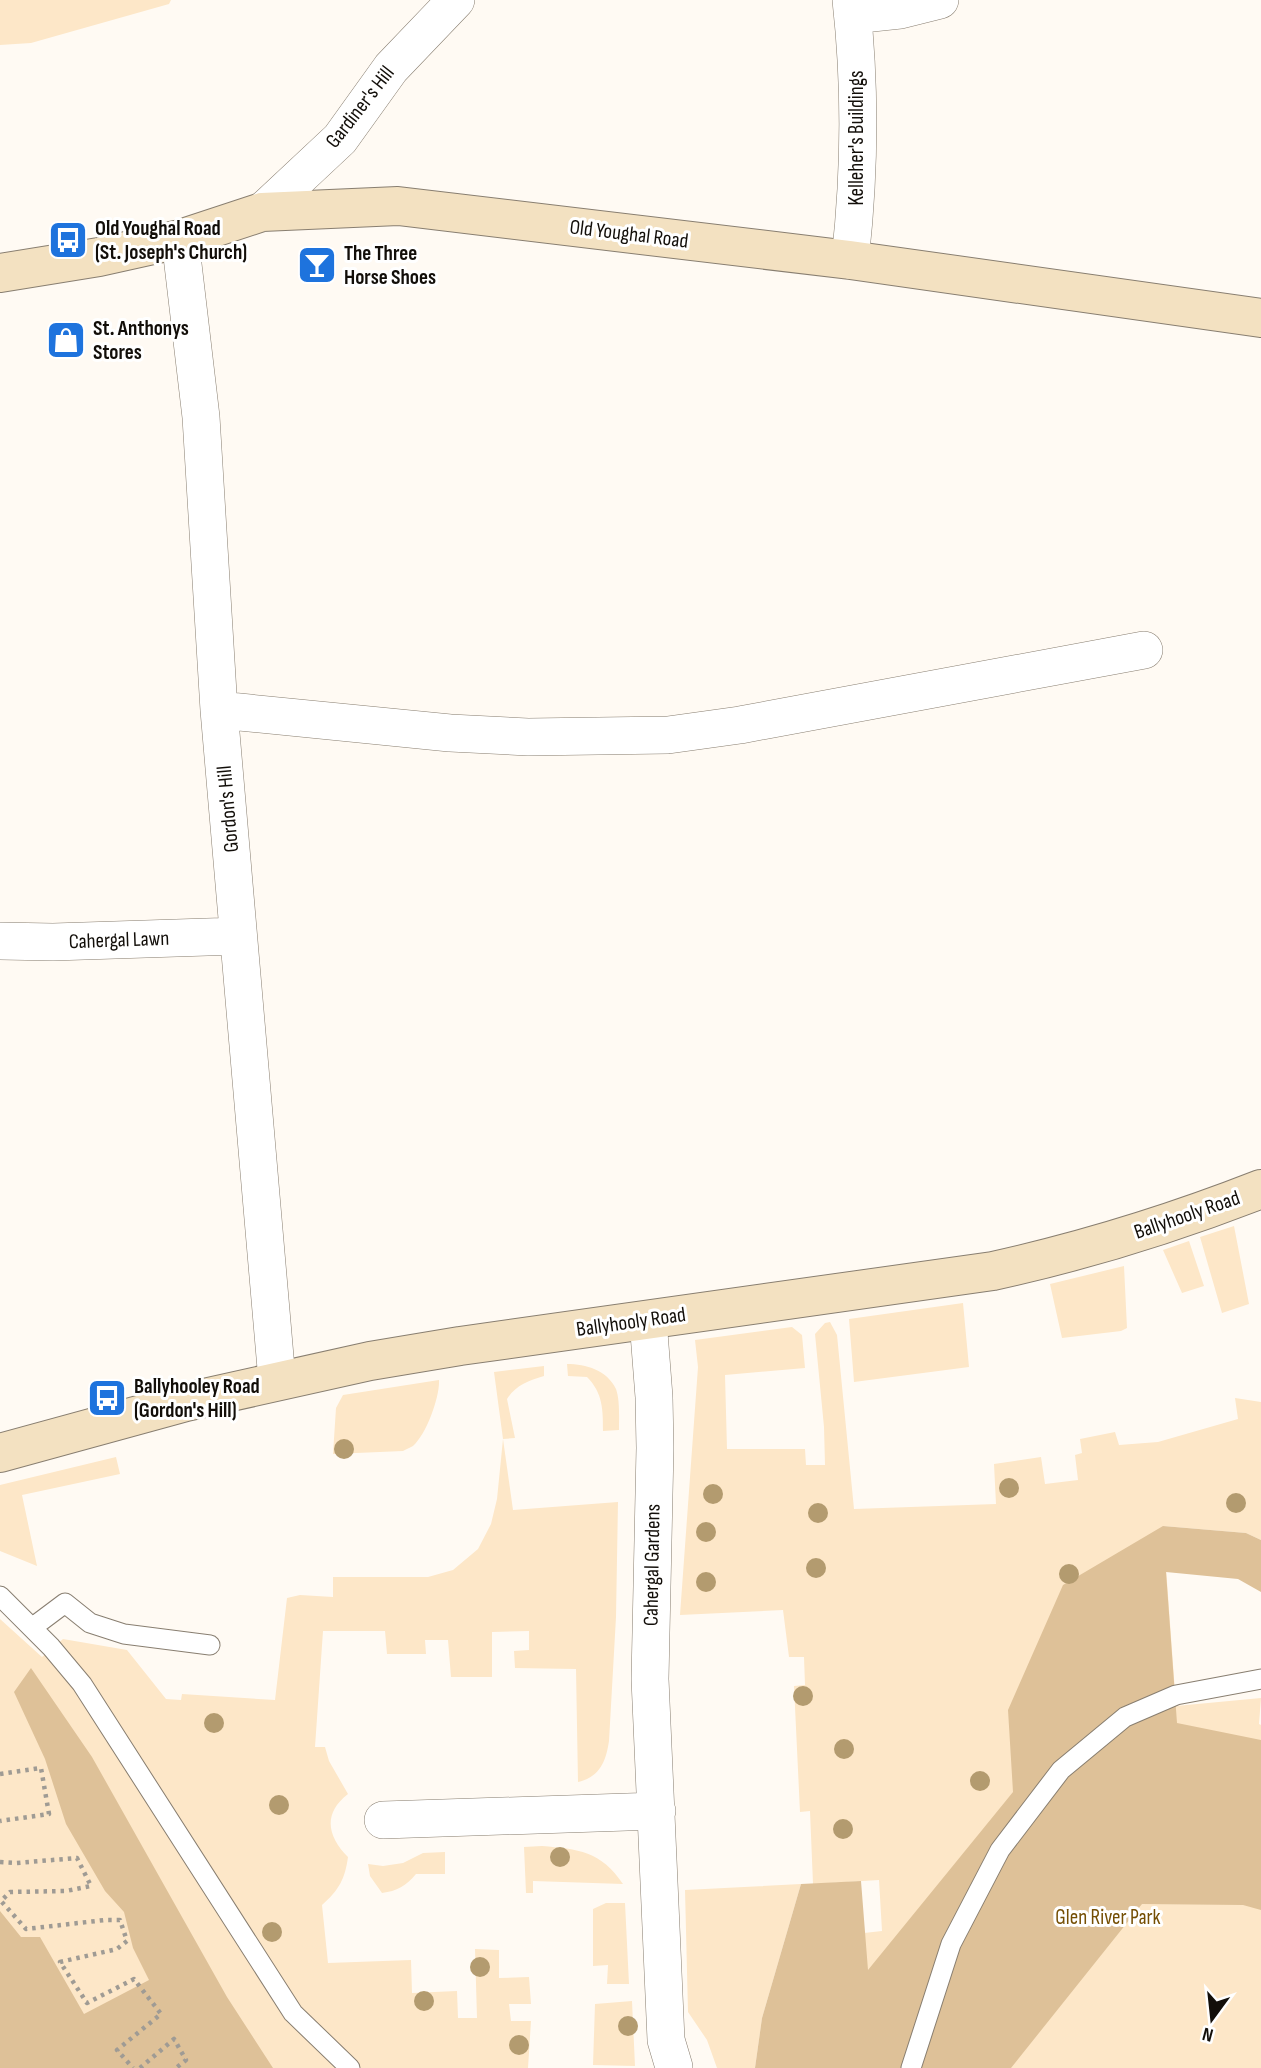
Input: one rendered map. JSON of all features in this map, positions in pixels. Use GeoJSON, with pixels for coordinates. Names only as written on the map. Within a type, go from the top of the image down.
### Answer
{"type":"FeatureCollection","features":[{"type":"Feature","properties":{"kind":"street","name":"Gardiner's Hill"},"geometry":{"type":"LineString","coordinates":[[262,212],[340,139],[391,68],[456,0]]}},
{"type":"Feature","properties":{"kind":"street","name":"Kelleher's Buildings"},"geometry":{"type":"LineString","coordinates":[[850,260],[858,174],[859,96],[852,7],[901,10],[940,0]]}},
{"type":"Feature","properties":{"kind":"street","name":"Old Youghal Road"},"geometry":{"type":"LineString","coordinates":[[0,273],[99,257],[180,239],[262,212],[398,206],[850,260],[1261,318]]}},
{"type":"Feature","properties":{"kind":"street","name":"Gordon's Hill"},"geometry":{"type":"LineString","coordinates":[[180,239],[201,417],[219,710],[277,1380]]}},
{"type":"Feature","properties":{"kind":"street"},"geometry":{"type":"LineString","coordinates":[[219,710],[450,733],[528,737],[668,735],[752,723],[1144,650]]}},
{"type":"Feature","properties":{"kind":"street","name":"Cahergal Lawn"},"geometry":{"type":"LineString","coordinates":[[0,941],[53,942],[238,936]]}},
{"type":"Feature","properties":{"kind":"street","name":"Ballyhooly Road"},"geometry":{"type":"LineString","coordinates":[[0,1453],[277,1380],[460,1346],[993,1270],[1057,1257],[1261,1189]]}},
{"type":"Feature","properties":{"kind":"street","name":"Cahergal Gardens"},"geometry":{"type":"LineString","coordinates":[[648,1320],[655,1448],[650,1679],[666,2040],[674,2067]]}},
{"type":"Feature","properties":{"kind":"street"},"geometry":{"type":"LineString","coordinates":[[383,1820],[657,1811]]}},
{"type":"Feature","properties":{"kind":"lane"},"geometry":{"type":"LineString","coordinates":[[0,1596],[33,1627],[82,1684],[293,2013],[350,2068]]}},
{"type":"Feature","properties":{"kind":"lane"},"geometry":{"type":"LineString","coordinates":[[33,1627],[65,1603],[90,1623],[124,1634],[210,1645]]}},
{"type":"Feature","properties":{"kind":"lane"},"geometry":{"type":"LineString","coordinates":[[911,2068],[951,1944],[1000,1850],[1061,1770],[1125,1717],[1176,1695],[1261,1679]]}},
{"type":"Feature","properties":{"kind":"path"},"geometry":{"type":"LineString","coordinates":[[0,1774],[41,1768],[49,1814],[0,1821]]}},
{"type":"Feature","properties":{"kind":"path"},"geometry":{"type":"LineString","coordinates":[[0,1863],[77,1858],[91,1886],[66,1891],[10,1892],[1,1900],[26,1929],[120,1920],[128,1941],[117,1949],[60,1962],[87,2003],[134,1979],[161,2014],[117,2050],[133,2068]]}},
{"type":"Feature","properties":{"kind":"path"},"geometry":{"type":"LineString","coordinates":[[140,2068],[174,2039],[186,2060],[176,2068]]}},
{"type":"Feature","properties":{"kind":"green space"},"geometry":{"type":"Polygon","coordinates":[[[0,0],[171,0],[169,4],[31,43],[0,45],[0,0]]]}},
{"type":"Feature","properties":{"kind":"green space"},"geometry":{"type":"Polygon","coordinates":[[[1234,1226],[1249,1304],[1222,1313],[1200,1237],[1234,1226]]]}},
{"type":"Feature","properties":{"kind":"green space"},"geometry":{"type":"Polygon","coordinates":[[[1189,1241],[1204,1286],[1182,1293],[1163,1250],[1189,1241]]]}},
{"type":"Feature","properties":{"kind":"green space"},"geometry":{"type":"Polygon","coordinates":[[[1124,1266],[1127,1328],[1062,1338],[1050,1284],[1124,1266]]]}},
{"type":"Feature","properties":{"kind":"green space"},"geometry":{"type":"Polygon","coordinates":[[[963,1303],[969,1367],[854,1382],[849,1319],[963,1303]]]}},
{"type":"Feature","properties":{"kind":"green space"},"geometry":{"type":"Polygon","coordinates":[[[830,1322],[837,1335],[854,1509],[996,1504],[994,1464],[1041,1457],[1045,1484],[1078,1480],[1075,1455],[1082,1453],[1080,1439],[1115,1432],[1119,1445],[1158,1442],[1238,1419],[1235,1398],[1261,1402],[1261,1540],[1246,1533],[1163,1526],[1176,1706],[1261,1698],[1261,2068],[839,2068],[867,1971],[864,1933],[882,1931],[879,1880],[813,1884],[810,1811],[800,1812],[794,1686],[805,1685],[804,1657],[789,1657],[783,1610],[680,1615],[698,1367],[695,1340],[792,1327],[802,1335],[805,1368],[725,1375],[727,1449],[805,1449],[806,1465],[825,1465],[815,1334],[825,1323],[830,1322]]]}},
{"type":"Feature","properties":{"kind":"green space"},"geometry":{"type":"Polygon","coordinates":[[[567,1364],[595,1369],[612,1382],[618,1398],[619,1430],[603,1431],[602,1409],[596,1389],[587,1377],[568,1376],[567,1364]]]}},
{"type":"Feature","properties":{"kind":"green space"},"geometry":{"type":"Polygon","coordinates":[[[544,1366],[544,1376],[523,1384],[507,1399],[515,1438],[503,1439],[494,1372],[544,1366]]]}},
{"type":"Feature","properties":{"kind":"green space"},"geometry":{"type":"Polygon","coordinates":[[[439,1380],[431,1415],[423,1433],[413,1446],[403,1451],[333,1454],[336,1408],[343,1395],[439,1380]]]}},
{"type":"Feature","properties":{"kind":"green space"},"geometry":{"type":"Polygon","coordinates":[[[503,1439],[513,1510],[618,1502],[616,1617],[609,1741],[601,1767],[586,1780],[578,1782],[576,1669],[515,1668],[514,1651],[529,1650],[529,1631],[492,1632],[492,1677],[451,1677],[448,1640],[425,1640],[426,1654],[387,1654],[385,1631],[323,1631],[315,1747],[325,1747],[329,1761],[348,1794],[334,1809],[331,1817],[332,1834],[348,1857],[340,1884],[322,1905],[328,1963],[411,1960],[412,1993],[457,1991],[458,2018],[477,2018],[475,1949],[499,1950],[499,1978],[529,1977],[531,2004],[509,2004],[511,2021],[531,2021],[528,2068],[0,2068],[0,1619],[42,1657],[63,1639],[127,1650],[166,1699],[181,1700],[182,1694],[275,1700],[287,1598],[300,1595],[333,1597],[333,1577],[428,1577],[453,1570],[478,1549],[491,1524],[497,1499],[503,1439]]]}},
{"type":"Feature","properties":{"kind":"green space"},"geometry":{"type":"Polygon","coordinates":[[[116,1457],[120,1474],[22,1495],[37,1566],[0,1551],[0,1485],[116,1457]]]}},
{"type":"Feature","properties":{"kind":"green space","name":"Glen River Park"},"geometry":{"type":"Polygon","coordinates":[[[1163,1526],[1246,1533],[1261,1540],[1261,1592],[1238,1579],[1166,1572],[1177,1723],[1261,1740],[1261,1910],[1243,1905],[1142,1904],[1011,2068],[755,2068],[762,2018],[801,1884],[861,1881],[868,1970],[1013,1792],[1008,1710],[1063,1585],[1163,1526]]]}},
{"type":"Feature","properties":{"kind":"green space"},"geometry":{"type":"Polygon","coordinates":[[[31,1668],[92,1757],[227,1997],[273,2068],[0,2068],[0,1911],[21,1937],[40,1937],[84,2014],[149,1980],[133,1948],[124,1912],[105,1891],[66,1824],[45,1759],[14,1692],[31,1668]]]}},
{"type":"Feature","properties":{"kind":"green space"},"geometry":{"type":"Polygon","coordinates":[[[542,1846],[578,1851],[597,1858],[615,1873],[623,1884],[533,1881],[533,1893],[526,1893],[524,1847],[542,1846]]]}},
{"type":"Feature","properties":{"kind":"green space"},"geometry":{"type":"Polygon","coordinates":[[[445,1852],[445,1874],[416,1874],[409,1882],[392,1891],[382,1893],[370,1876],[368,1864],[383,1866],[403,1863],[423,1853],[445,1852]]]}},
{"type":"Feature","properties":{"kind":"green space"},"geometry":{"type":"Polygon","coordinates":[[[801,1884],[762,2018],[755,2068],[717,2068],[707,2040],[688,2012],[685,1890],[801,1884]]]}},
{"type":"Feature","properties":{"kind":"green space"},"geometry":{"type":"Polygon","coordinates":[[[606,1903],[625,1903],[629,1984],[607,1984],[608,1965],[593,1966],[593,1909],[606,1903]]]}},
{"type":"Feature","properties":{"kind":"green space"},"geometry":{"type":"Polygon","coordinates":[[[632,2001],[635,2066],[593,2065],[595,2004],[632,2001]]]}},
{"type":"Feature","properties":{"kind":"place","name":"Old Youghal Road (St. Joseph's Church)"},"geometry":{"type":"Point","coordinates":[68,240]}},
{"type":"Feature","properties":{"kind":"place","name":"The Three Horse Shoes"},"geometry":{"type":"Point","coordinates":[317,265]}},
{"type":"Feature","properties":{"kind":"place","name":"St. Anthonys Stores"},"geometry":{"type":"Point","coordinates":[66,340]}},
{"type":"Feature","properties":{"kind":"place","name":"Ballyhooley Road (Gordon's Hill)"},"geometry":{"type":"Point","coordinates":[107,1398]}}]}
